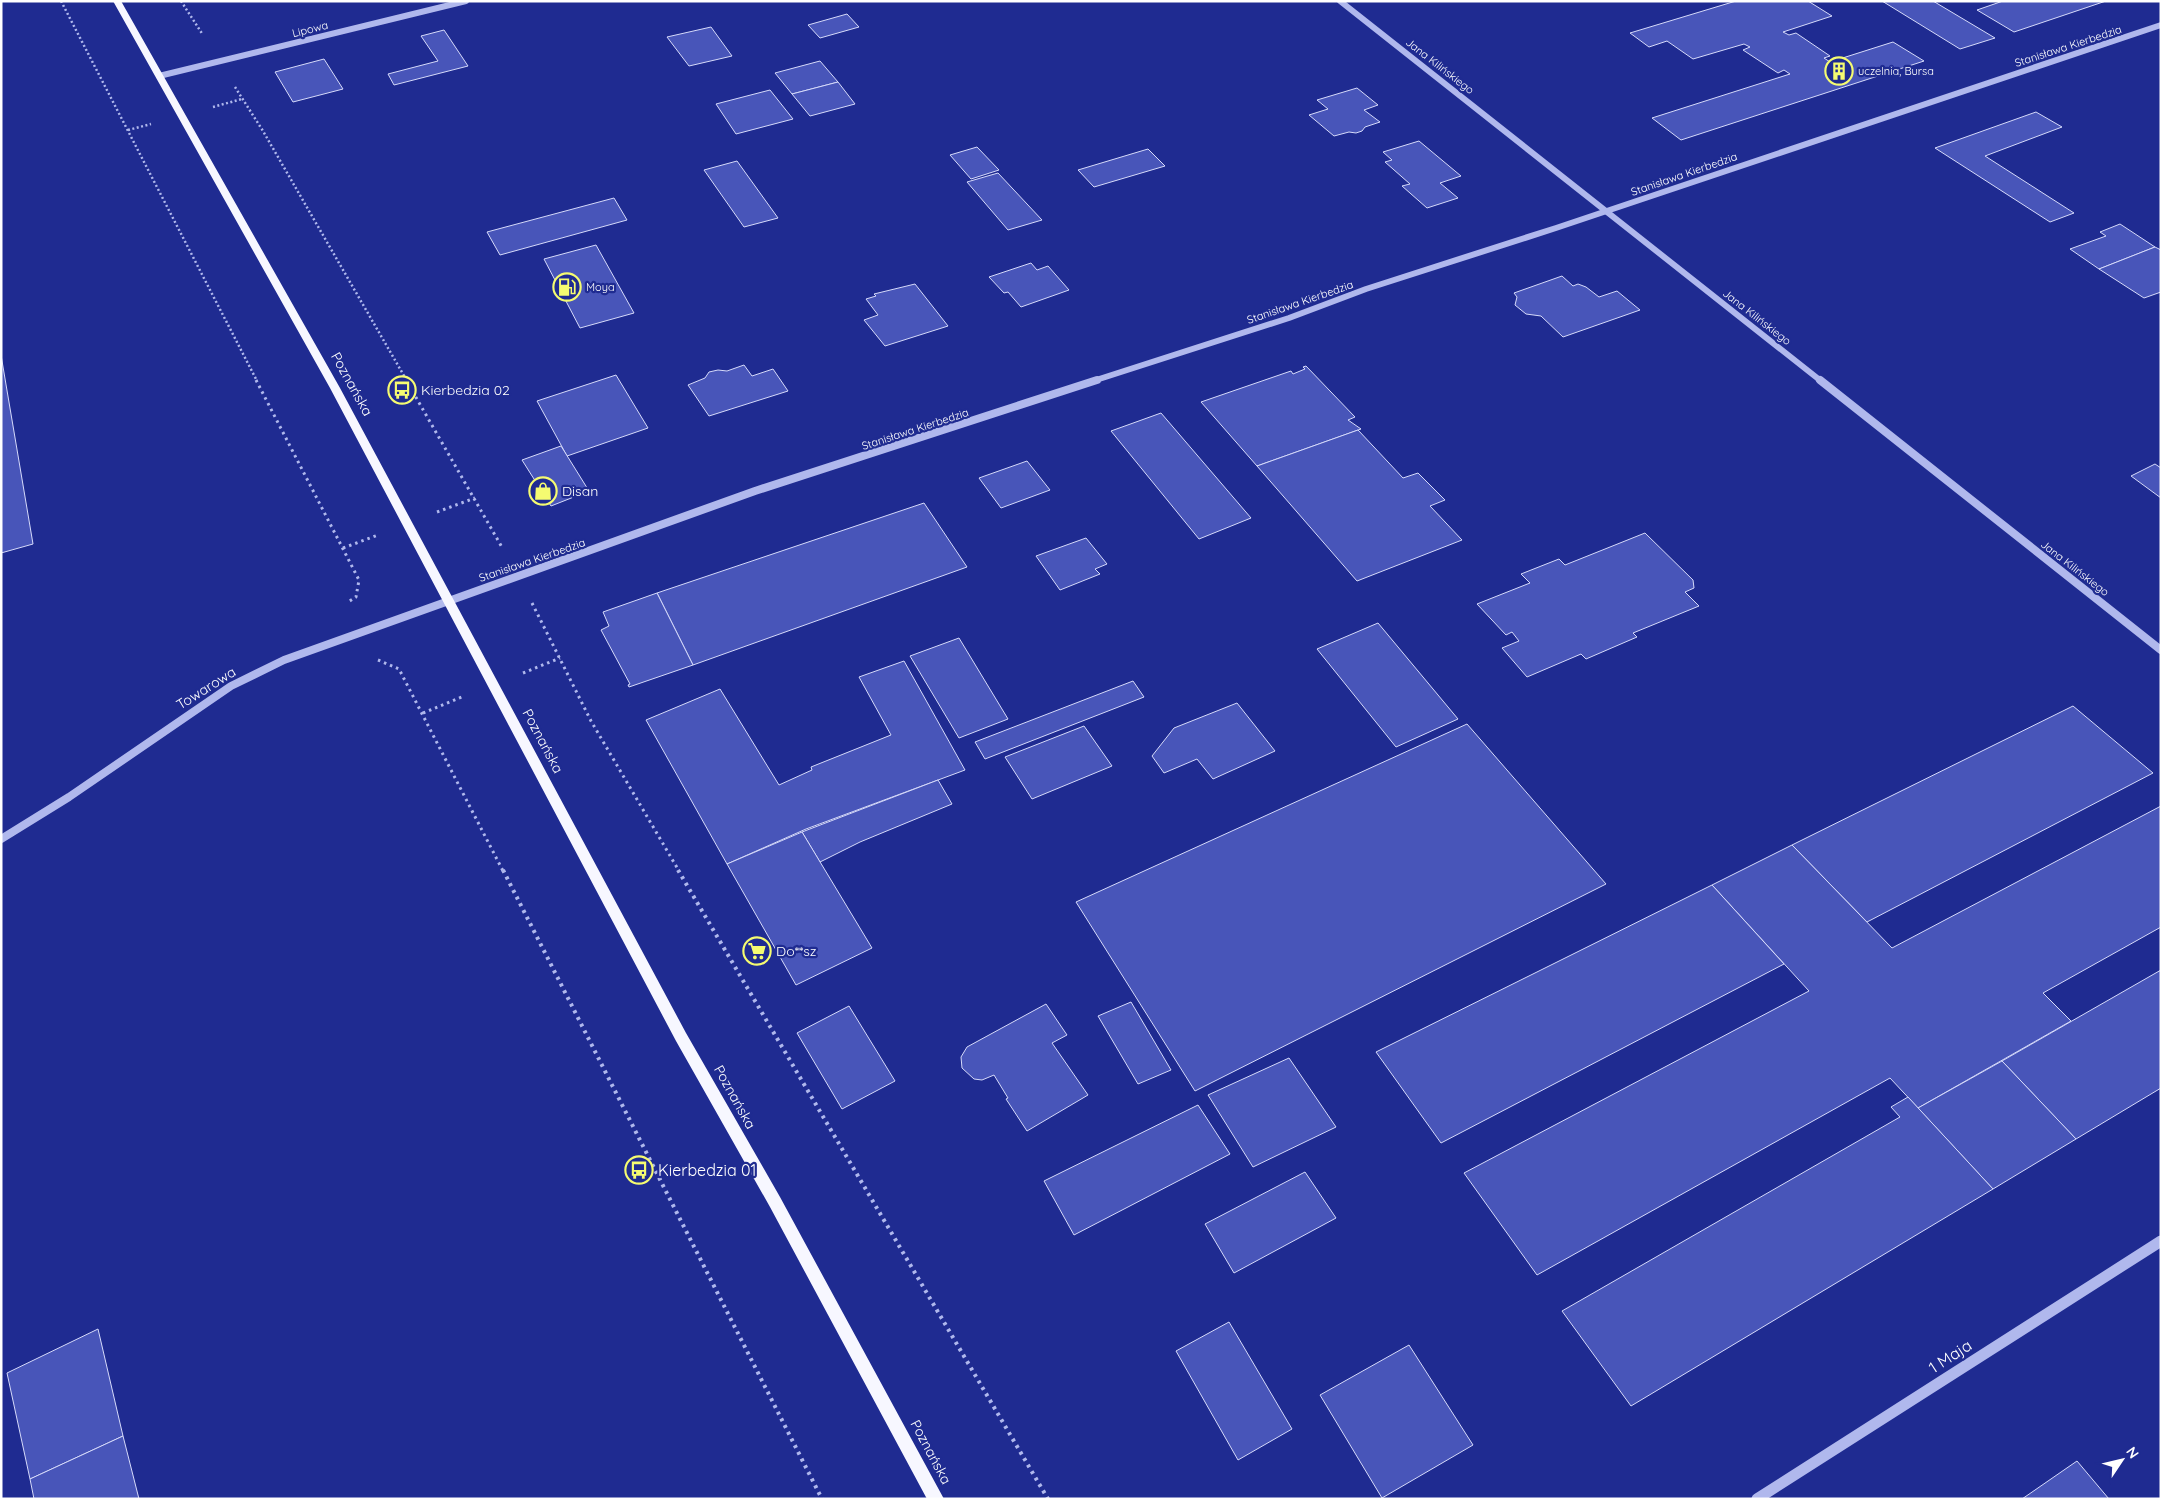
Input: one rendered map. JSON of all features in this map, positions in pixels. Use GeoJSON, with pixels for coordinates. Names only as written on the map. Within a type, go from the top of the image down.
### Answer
{"type":"FeatureCollection","features":[{"type":"Feature","properties":{"kind":"main road","name":"Poznańska"},"geometry":{"type":"LineString","coordinates":[[117,1],[336,388],[446,600],[681,1037],[775,1202],[936,1499]]}},
{"type":"Feature","properties":{"kind":"street","name":"Lipowa"},"geometry":{"type":"LineString","coordinates":[[159,76],[466,1]]}},
{"type":"Feature","properties":{"kind":"street","name":"Jana Kilińskiego"},"geometry":{"type":"LineString","coordinates":[[1340,1],[2161,650]]}},
{"type":"Feature","properties":{"kind":"street","name":"Stanisława Kierbedzia"},"geometry":{"type":"LineString","coordinates":[[446,600],[764,488],[1289,318],[1366,289],[1606,212],[1653,194],[2161,25]]}},
{"type":"Feature","properties":{"kind":"street","name":"Towarowa"},"geometry":{"type":"LineString","coordinates":[[1,839],[69,797],[231,686],[284,660],[446,600]]}},
{"type":"Feature","properties":{"kind":"street","name":"1 Maja"},"geometry":{"type":"LineString","coordinates":[[1757,1499],[2161,1241]]}},
{"type":"Feature","properties":{"kind":"path"},"geometry":{"type":"LineString","coordinates":[[61,1],[359,580],[356,597],[324,619],[346,663],[380,660],[398,669],[822,1499]]}},
{"type":"Feature","properties":{"kind":"path"},"geometry":{"type":"LineString","coordinates":[[181,1],[268,140],[518,576],[591,721],[1048,1499]]}},
{"type":"Feature","properties":{"kind":"building","name":"uczelnia, Bursa"},"geometry":{"type":"Polygon","coordinates":[[[1736,1],[1808,1],[1832,16],[1783,32],[1789,35],[1796,33],[1830,56],[1824,58],[1830,62],[1893,42],[1924,61],[1681,140],[1652,118],[1790,74],[1784,70],[1778,73],[1743,50],[1750,47],[1744,44],[1693,59],[1667,41],[1649,47],[1630,33],[1736,1]]]}},
{"type":"Feature","properties":{"kind":"building"},"geometry":{"type":"Polygon","coordinates":[[[1882,1],[1933,1],[1995,38],[1960,49],[1882,1]]]}},
{"type":"Feature","properties":{"kind":"building"},"geometry":{"type":"Polygon","coordinates":[[[2003,1],[2106,1],[2014,32],[1977,10],[2003,1]]]}},
{"type":"Feature","properties":{"kind":"building"},"geometry":{"type":"Polygon","coordinates":[[[847,14],[859,27],[820,38],[808,25],[847,14]]]}},
{"type":"Feature","properties":{"kind":"building"},"geometry":{"type":"Polygon","coordinates":[[[711,27],[732,56],[689,66],[667,37],[711,27]]]}},
{"type":"Feature","properties":{"kind":"building"},"geometry":{"type":"Polygon","coordinates":[[[444,30],[468,66],[394,85],[388,74],[438,61],[421,36],[444,30]]]}},
{"type":"Feature","properties":{"kind":"building"},"geometry":{"type":"Polygon","coordinates":[[[324,59],[343,89],[293,102],[275,72],[324,59]]]}},
{"type":"Feature","properties":{"kind":"building"},"geometry":{"type":"Polygon","coordinates":[[[820,61],[838,82],[792,94],[775,73],[820,61]]]}},
{"type":"Feature","properties":{"kind":"building"},"geometry":{"type":"Polygon","coordinates":[[[838,82],[855,104],[810,116],[792,94],[838,82]]]}},
{"type":"Feature","properties":{"kind":"building"},"geometry":{"type":"Polygon","coordinates":[[[1357,88],[1378,105],[1364,110],[1380,122],[1365,127],[1362,131],[1356,133],[1349,132],[1334,136],[1309,115],[1328,109],[1317,100],[1357,88]]]}},
{"type":"Feature","properties":{"kind":"building"},"geometry":{"type":"Polygon","coordinates":[[[770,90],[793,119],[736,134],[716,104],[770,90]]]}},
{"type":"Feature","properties":{"kind":"building"},"geometry":{"type":"Polygon","coordinates":[[[2036,112],[2062,127],[1985,156],[2074,213],[2050,222],[1935,148],[2036,112]]]}},
{"type":"Feature","properties":{"kind":"building"},"geometry":{"type":"Polygon","coordinates":[[[1419,141],[1461,176],[1440,183],[1458,198],[1427,208],[1402,186],[1410,184],[1385,162],[1392,160],[1383,152],[1419,141]]]}},
{"type":"Feature","properties":{"kind":"building"},"geometry":{"type":"Polygon","coordinates":[[[977,147],[999,170],[971,179],[950,155],[977,147]]]}},
{"type":"Feature","properties":{"kind":"building"},"geometry":{"type":"Polygon","coordinates":[[[1148,149],[1165,166],[1094,187],[1078,170],[1148,149]]]}},
{"type":"Feature","properties":{"kind":"building"},"geometry":{"type":"Polygon","coordinates":[[[737,161],[778,218],[744,227],[704,170],[737,161]]]}},
{"type":"Feature","properties":{"kind":"building"},"geometry":{"type":"Polygon","coordinates":[[[998,173],[1042,220],[1008,230],[967,182],[998,173]]]}},
{"type":"Feature","properties":{"kind":"building"},"geometry":{"type":"Polygon","coordinates":[[[614,198],[627,220],[500,255],[487,232],[614,198]]]}},
{"type":"Feature","properties":{"kind":"building"},"geometry":{"type":"Polygon","coordinates":[[[2120,224],[2155,247],[2099,269],[2070,249],[2106,236],[2100,232],[2120,224]]]}},
{"type":"Feature","properties":{"kind":"building"},"geometry":{"type":"Polygon","coordinates":[[[596,245],[634,313],[580,328],[544,259],[596,245]]]}},
{"type":"Feature","properties":{"kind":"building"},"geometry":{"type":"Polygon","coordinates":[[[2155,247],[2161,250],[2161,292],[2144,298],[2099,269],[2155,247]]]}},
{"type":"Feature","properties":{"kind":"building"},"geometry":{"type":"Polygon","coordinates":[[[1031,263],[1037,270],[1048,266],[1069,290],[1021,307],[1008,292],[1004,293],[989,277],[1031,263]]]}},
{"type":"Feature","properties":{"kind":"building"},"geometry":{"type":"Polygon","coordinates":[[[1562,276],[1573,286],[1578,284],[1586,287],[1599,297],[1617,291],[1640,310],[1563,337],[1541,316],[1526,314],[1515,305],[1517,297],[1514,293],[1562,276]]]}},
{"type":"Feature","properties":{"kind":"building"},"geometry":{"type":"Polygon","coordinates":[[[915,284],[948,326],[885,346],[864,320],[878,315],[866,299],[876,296],[874,294],[915,284]]]}},
{"type":"Feature","properties":{"kind":"building"},"geometry":{"type":"Polygon","coordinates":[[[1,355],[33,544],[1,553],[1,355]]]}},
{"type":"Feature","properties":{"kind":"building"},"geometry":{"type":"Polygon","coordinates":[[[744,365],[752,376],[773,369],[788,391],[709,416],[688,385],[705,378],[709,372],[727,371],[744,365]]]}},
{"type":"Feature","properties":{"kind":"building"},"geometry":{"type":"Polygon","coordinates":[[[1306,366],[1355,417],[1348,420],[1361,429],[1257,466],[1201,402],[1291,371],[1293,374],[1305,369],[1303,367],[1306,366]]]}},
{"type":"Feature","properties":{"kind":"building"},"geometry":{"type":"Polygon","coordinates":[[[616,375],[648,428],[567,456],[537,401],[616,375]]]}},
{"type":"Feature","properties":{"kind":"building"},"geometry":{"type":"Polygon","coordinates":[[[1161,413],[1251,518],[1199,539],[1111,431],[1161,413]]]}},
{"type":"Feature","properties":{"kind":"building"},"geometry":{"type":"Polygon","coordinates":[[[1358,430],[1403,478],[1418,473],[1445,500],[1430,506],[1462,540],[1357,581],[1257,466],[1358,430]]]}},
{"type":"Feature","properties":{"kind":"building"},"geometry":{"type":"Polygon","coordinates":[[[561,446],[589,491],[551,506],[522,460],[561,446]]]}},
{"type":"Feature","properties":{"kind":"building"},"geometry":{"type":"Polygon","coordinates":[[[1027,461],[1050,490],[1001,508],[979,478],[1027,461]]]}},
{"type":"Feature","properties":{"kind":"building"},"geometry":{"type":"Polygon","coordinates":[[[2155,464],[2161,468],[2161,498],[2131,476],[2155,464]]]}},
{"type":"Feature","properties":{"kind":"building"},"geometry":{"type":"Polygon","coordinates":[[[924,503],[967,567],[693,665],[657,593],[924,503]]]}},
{"type":"Feature","properties":{"kind":"building"},"geometry":{"type":"Polygon","coordinates":[[[1645,533],[1693,580],[1694,588],[1685,592],[1699,606],[1633,633],[1637,637],[1586,659],[1581,654],[1527,677],[1502,648],[1519,641],[1512,632],[1506,635],[1477,604],[1530,583],[1521,574],[1559,559],[1565,565],[1645,533]]]}},
{"type":"Feature","properties":{"kind":"building"},"geometry":{"type":"Polygon","coordinates":[[[1086,538],[1107,564],[1095,569],[1100,574],[1060,590],[1036,556],[1086,538]]]}},
{"type":"Feature","properties":{"kind":"building"},"geometry":{"type":"Polygon","coordinates":[[[657,593],[693,665],[629,687],[628,685],[630,684],[601,630],[609,626],[603,612],[657,593]]]}},
{"type":"Feature","properties":{"kind":"building"},"geometry":{"type":"Polygon","coordinates":[[[1378,623],[1458,719],[1396,747],[1317,649],[1378,623]]]}},
{"type":"Feature","properties":{"kind":"building"},"geometry":{"type":"Polygon","coordinates":[[[959,638],[1008,719],[959,738],[910,656],[959,638]]]}},
{"type":"Feature","properties":{"kind":"building"},"geometry":{"type":"Polygon","coordinates":[[[904,661],[965,770],[806,829],[727,864],[646,720],[720,689],[779,785],[812,770],[811,767],[891,735],[859,677],[904,661]]]}},
{"type":"Feature","properties":{"kind":"building"},"geometry":{"type":"Polygon","coordinates":[[[1133,681],[1144,697],[985,759],[975,742],[1133,681]]]}},
{"type":"Feature","properties":{"kind":"building"},"geometry":{"type":"Polygon","coordinates":[[[1237,703],[1275,751],[1213,779],[1197,759],[1164,773],[1152,756],[1174,728],[1237,703]]]}},
{"type":"Feature","properties":{"kind":"building"},"geometry":{"type":"Polygon","coordinates":[[[2073,706],[2153,773],[1867,922],[1792,845],[2073,706]]]}},
{"type":"Feature","properties":{"kind":"building"},"geometry":{"type":"Polygon","coordinates":[[[1467,724],[1606,884],[1195,1091],[1076,902],[1467,724]]]}},
{"type":"Feature","properties":{"kind":"building"},"geometry":{"type":"Polygon","coordinates":[[[1084,726],[1112,766],[1032,799],[1005,757],[1084,726]]]}},
{"type":"Feature","properties":{"kind":"building"},"geometry":{"type":"Polygon","coordinates":[[[938,780],[952,804],[860,842],[820,862],[802,832],[938,780]]]}},
{"type":"Feature","properties":{"kind":"building"},"geometry":{"type":"Polygon","coordinates":[[[2161,806],[2161,927],[2043,993],[2071,1021],[1918,1108],[1890,1078],[1537,1275],[1464,1173],[1809,991],[1712,885],[1792,845],[1892,948],[2161,806]]]}},
{"type":"Feature","properties":{"kind":"building"},"geometry":{"type":"Polygon","coordinates":[[[802,832],[872,948],[796,985],[727,864],[802,832]]]}},
{"type":"Feature","properties":{"kind":"building"},"geometry":{"type":"Polygon","coordinates":[[[1712,885],[1784,964],[1441,1143],[1376,1052],[1712,885]]]}},
{"type":"Feature","properties":{"kind":"building"},"geometry":{"type":"Polygon","coordinates":[[[2161,970],[2161,1088],[2076,1139],[2002,1061],[2161,970]]]}},
{"type":"Feature","properties":{"kind":"building"},"geometry":{"type":"Polygon","coordinates":[[[1131,1002],[1171,1070],[1138,1084],[1098,1016],[1131,1002]]]}},
{"type":"Feature","properties":{"kind":"building"},"geometry":{"type":"Polygon","coordinates":[[[1046,1004],[1067,1035],[1052,1043],[1088,1095],[1027,1131],[1006,1099],[1008,1098],[994,1075],[982,1080],[974,1079],[962,1068],[961,1057],[967,1047],[1046,1004]]]}},
{"type":"Feature","properties":{"kind":"building"},"geometry":{"type":"Polygon","coordinates":[[[849,1006],[895,1081],[842,1109],[797,1033],[849,1006]]]}},
{"type":"Feature","properties":{"kind":"building"},"geometry":{"type":"Polygon","coordinates":[[[1289,1058],[1336,1127],[1253,1167],[1208,1095],[1289,1058]]]}},
{"type":"Feature","properties":{"kind":"building"},"geometry":{"type":"Polygon","coordinates":[[[2002,1061],[2076,1139],[1993,1189],[1918,1108],[2002,1061]]]}},
{"type":"Feature","properties":{"kind":"building"},"geometry":{"type":"Polygon","coordinates":[[[1908,1097],[1993,1189],[1631,1406],[1562,1311],[1900,1117],[1891,1107],[1908,1097]]]}},
{"type":"Feature","properties":{"kind":"building"},"geometry":{"type":"Polygon","coordinates":[[[1198,1105],[1230,1154],[1074,1235],[1044,1181],[1198,1105]]]}},
{"type":"Feature","properties":{"kind":"building"},"geometry":{"type":"Polygon","coordinates":[[[1305,1172],[1336,1218],[1234,1273],[1205,1224],[1305,1172]]]}},
{"type":"Feature","properties":{"kind":"building"},"geometry":{"type":"Polygon","coordinates":[[[1229,1322],[1292,1429],[1238,1460],[1176,1351],[1229,1322]]]}},
{"type":"Feature","properties":{"kind":"building"},"geometry":{"type":"Polygon","coordinates":[[[98,1329],[123,1436],[30,1479],[7,1373],[98,1329]]]}},
{"type":"Feature","properties":{"kind":"building"},"geometry":{"type":"Polygon","coordinates":[[[1409,1345],[1473,1445],[1382,1498],[1320,1395],[1409,1345]]]}},
{"type":"Feature","properties":{"kind":"building"},"geometry":{"type":"Polygon","coordinates":[[[123,1436],[139,1499],[34,1499],[30,1479],[123,1436]]]}},
{"type":"Feature","properties":{"kind":"building"},"geometry":{"type":"Polygon","coordinates":[[[2077,1461],[2109,1499],[2022,1499],[2077,1461]]]}},
{"type":"Feature","properties":{"kind":"place","name":"uczelnia, Bursa"},"geometry":{"type":"Point","coordinates":[1839,71]}},
{"type":"Feature","properties":{"kind":"place","name":"Moya"},"geometry":{"type":"Point","coordinates":[567,287]}},
{"type":"Feature","properties":{"kind":"place","name":"Kierbedzia 02"},"geometry":{"type":"Point","coordinates":[402,390]}},
{"type":"Feature","properties":{"kind":"place","name":"Disan"},"geometry":{"type":"Point","coordinates":[543,491]}},
{"type":"Feature","properties":{"kind":"place","name":"Do**sz"},"geometry":{"type":"Point","coordinates":[757,951]}},
{"type":"Feature","properties":{"kind":"place","name":"Kierbedzia 01"},"geometry":{"type":"Point","coordinates":[639,1170]}}]}
